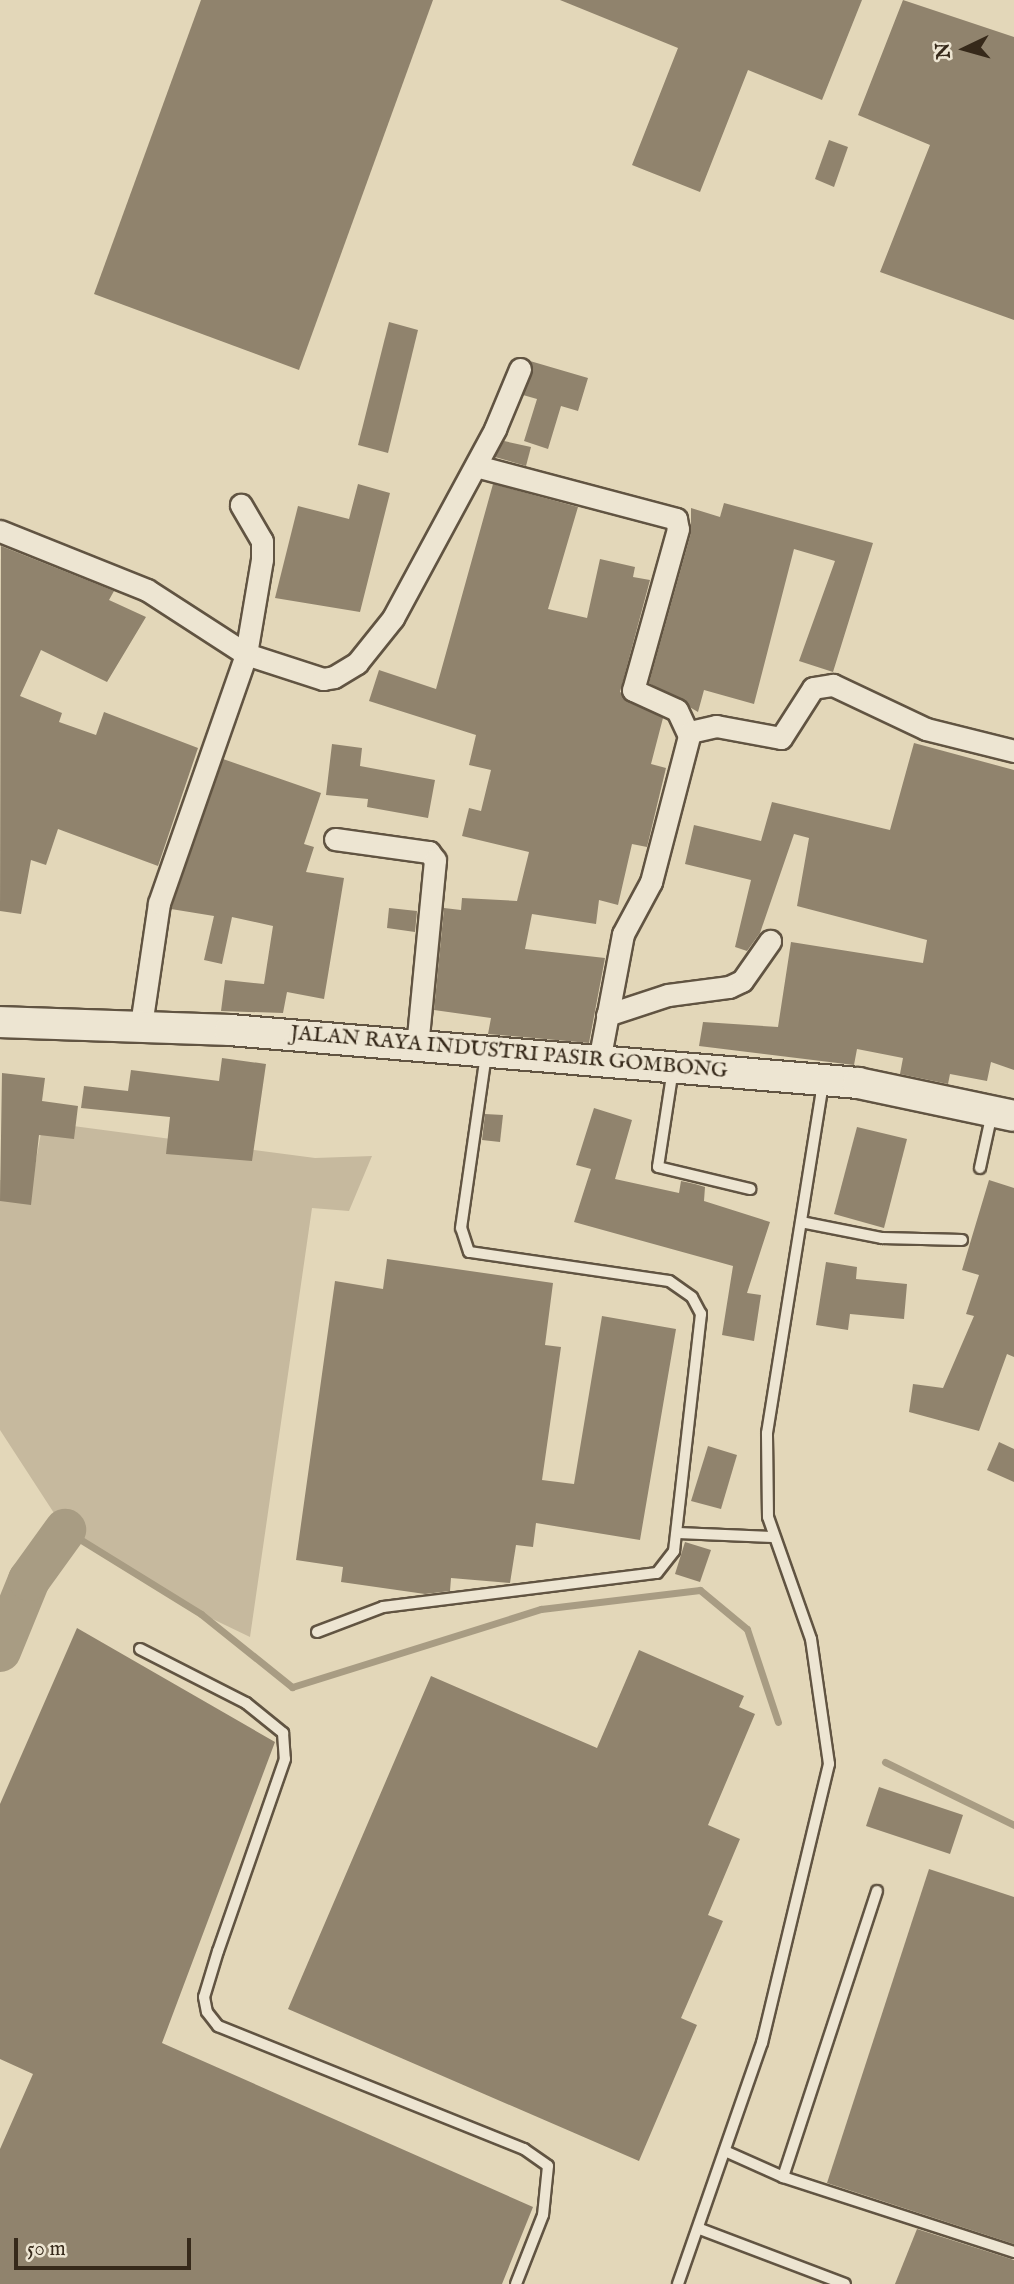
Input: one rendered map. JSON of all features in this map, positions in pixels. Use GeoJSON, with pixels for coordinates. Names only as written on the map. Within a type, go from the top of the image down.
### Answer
{"type":"FeatureCollection","features":[{"type":"Feature","properties":{"kind":"main road","name":"JALAN RAYA INDUSTRI PASIR GOMBONG"},"geometry":{"type":"LineString","coordinates":[[0,1022],[141,1025],[674,1066],[824,1080],[1003,1113]]}},
{"type":"Feature","properties":{"kind":"street"},"geometry":{"type":"LineString","coordinates":[[0,531],[147,590],[246,654],[323,679],[357,663],[393,618],[476,466],[520,369]]}},
{"type":"Feature","properties":{"kind":"street"},"geometry":{"type":"LineString","coordinates":[[476,466],[676,519],[678,529],[633,690],[677,710],[688,734],[651,882],[623,934],[599,1060]]}},
{"type":"Feature","properties":{"kind":"street"},"geometry":{"type":"LineString","coordinates":[[141,1025],[159,903],[246,654],[262,559],[262,541],[241,505]]}},
{"type":"Feature","properties":{"kind":"street"},"geometry":{"type":"LineString","coordinates":[[688,734],[716,726],[781,738],[813,688],[834,685],[926,729],[1014,751]]}},
{"type":"Feature","properties":{"kind":"street"},"geometry":{"type":"LineString","coordinates":[[335,839],[429,852],[435,860],[417,1046]]}},
{"type":"Feature","properties":{"kind":"street"},"geometry":{"type":"LineString","coordinates":[[607,1014],[667,995],[729,987],[747,975],[770,941]]}},
{"type":"Feature","properties":{"kind":"lane"},"geometry":{"type":"LineString","coordinates":[[317,1632],[383,1606],[657,1573],[668,1564],[677,1533],[701,1314],[692,1297],[669,1281],[469,1252],[461,1227],[486,1051]]}},
{"type":"Feature","properties":{"kind":"lane"},"geometry":{"type":"LineString","coordinates":[[674,1066],[657,1167],[750,1189]]}},
{"type":"Feature","properties":{"kind":"lane"},"geometry":{"type":"LineString","coordinates":[[678,2284],[700,2229],[762,2043],[829,1764],[824,1706],[811,1639],[773,1537],[767,1433],[824,1080]]}},
{"type":"Feature","properties":{"kind":"lane"},"geometry":{"type":"LineString","coordinates":[[981,1168],[1003,1113]]}},
{"type":"Feature","properties":{"kind":"lane"},"geometry":{"type":"LineString","coordinates":[[801,1222],[882,1238],[962,1240]]}},
{"type":"Feature","properties":{"kind":"lane"},"geometry":{"type":"LineString","coordinates":[[677,1533],[773,1537]]}},
{"type":"Feature","properties":{"kind":"lane"},"geometry":{"type":"LineString","coordinates":[[140,1649],[246,1703],[283,1733],[285,1759],[218,1951],[204,1997],[206,2011],[218,2026],[524,2149],[548,2166],[542,2215],[516,2284]]}},
{"type":"Feature","properties":{"kind":"lane"},"geometry":{"type":"LineString","coordinates":[[783,2176],[877,1891]]}},
{"type":"Feature","properties":{"kind":"lane"},"geometry":{"type":"LineString","coordinates":[[725,2151],[783,2176],[1014,2252]]}},
{"type":"Feature","properties":{"kind":"lane"},"geometry":{"type":"LineString","coordinates":[[700,2229],[845,2284]]}},
{"type":"Feature","properties":{"kind":"shaded area"},"geometry":{"type":"Polygon","coordinates":[[[43,1122],[315,1158],[372,1156],[349,1211],[312,1208],[250,1637],[173,1600],[65,1530],[0,1430],[0,1180],[32,1182],[43,1122]]]}},
{"type":"Feature","properties":{"kind":"building"},"geometry":{"type":"Polygon","coordinates":[[[201,0],[433,0],[299,370],[94,294],[201,0]]]}},
{"type":"Feature","properties":{"kind":"building"},"geometry":{"type":"Polygon","coordinates":[[[560,0],[862,0],[822,100],[748,70],[700,192],[632,165],[678,48],[560,0]]]}},
{"type":"Feature","properties":{"kind":"building"},"geometry":{"type":"Polygon","coordinates":[[[903,0],[1014,37],[1014,320],[880,272],[930,145],[858,115],[903,0]]]}},
{"type":"Feature","properties":{"kind":"building"},"geometry":{"type":"Polygon","coordinates":[[[829,140],[848,147],[834,187],[815,179],[829,140]]]}},
{"type":"Feature","properties":{"kind":"building"},"geometry":{"type":"Polygon","coordinates":[[[389,322],[418,330],[388,453],[358,445],[389,322]]]}},
{"type":"Feature","properties":{"kind":"building"},"geometry":{"type":"Polygon","coordinates":[[[530,361],[588,378],[578,411],[561,406],[548,449],[524,441],[537,399],[523,395],[530,361]]]}},
{"type":"Feature","properties":{"kind":"building"},"geometry":{"type":"Polygon","coordinates":[[[504,441],[531,447],[526,466],[495,457],[504,441]]]}},
{"type":"Feature","properties":{"kind":"building"},"geometry":{"type":"Polygon","coordinates":[[[358,484],[390,493],[360,612],[275,598],[298,506],[349,519],[358,484]]]}},
{"type":"Feature","properties":{"kind":"building"},"geometry":{"type":"Polygon","coordinates":[[[493,484],[578,507],[548,609],[587,618],[600,559],[635,567],[633,577],[650,580],[620,692],[663,718],[651,764],[666,768],[647,847],[632,844],[618,905],[599,900],[596,924],[532,914],[525,949],[605,958],[589,1043],[488,1034],[491,1018],[434,1010],[444,908],[461,910],[462,898],[517,901],[529,852],[462,836],[469,808],[481,811],[491,770],[469,765],[476,735],[369,701],[379,670],[436,689],[493,484]]]}},
{"type":"Feature","properties":{"kind":"building"},"geometry":{"type":"Polygon","coordinates":[[[724,503],[873,543],[833,672],[799,661],[835,561],[794,549],[754,704],[704,690],[698,712],[649,683],[691,533],[691,508],[720,517],[724,503]]]}},
{"type":"Feature","properties":{"kind":"building"},"geometry":{"type":"Polygon","coordinates":[[[1,546],[114,591],[109,600],[146,617],[107,682],[41,650],[20,696],[62,713],[59,722],[96,735],[104,712],[198,748],[158,866],[58,829],[46,865],[31,860],[21,914],[0,911],[1,546]]]}},
{"type":"Feature","properties":{"kind":"building"},"geometry":{"type":"Polygon","coordinates":[[[914,743],[1014,770],[1014,1070],[991,1062],[987,1081],[950,1074],[948,1084],[900,1074],[903,1058],[857,1049],[854,1065],[699,1046],[703,1022],[778,1027],[791,942],[923,963],[927,940],[797,906],[809,838],[794,834],[760,933],[747,951],[735,947],[751,880],[685,864],[694,825],[761,841],[772,802],[890,830],[914,743]]]}},
{"type":"Feature","properties":{"kind":"building"},"geometry":{"type":"Polygon","coordinates":[[[332,744],[362,748],[360,766],[435,780],[428,818],[367,807],[368,799],[326,795],[332,744]]]}},
{"type":"Feature","properties":{"kind":"building"},"geometry":{"type":"Polygon","coordinates":[[[223,759],[321,793],[304,844],[314,847],[306,872],[344,878],[324,999],[287,992],[283,1013],[221,1011],[225,980],[264,984],[273,926],[232,917],[222,964],[204,960],[214,916],[171,909],[223,759]]]}},
{"type":"Feature","properties":{"kind":"building"},"geometry":{"type":"Polygon","coordinates":[[[389,908],[417,911],[415,932],[387,928],[389,908]]]}},
{"type":"Feature","properties":{"kind":"building"},"geometry":{"type":"Polygon","coordinates":[[[222,1058],[266,1064],[252,1161],[166,1154],[170,1117],[81,1108],[84,1086],[128,1091],[131,1070],[219,1081],[222,1058]]]}},
{"type":"Feature","properties":{"kind":"building"},"geometry":{"type":"Polygon","coordinates":[[[2,1073],[45,1078],[42,1101],[78,1106],[74,1139],[39,1135],[31,1205],[0,1201],[2,1073]]]}},
{"type":"Feature","properties":{"kind":"building"},"geometry":{"type":"Polygon","coordinates":[[[594,1108],[632,1120],[615,1179],[679,1193],[681,1181],[695,1184],[705,1187],[704,1201],[770,1222],[747,1293],[761,1295],[754,1341],[722,1335],[733,1266],[574,1222],[591,1169],[576,1165],[594,1108]]]}},
{"type":"Feature","properties":{"kind":"building"},"geometry":{"type":"Polygon","coordinates":[[[485,1114],[503,1115],[500,1142],[482,1140],[485,1114]]]}},
{"type":"Feature","properties":{"kind":"building"},"geometry":{"type":"Polygon","coordinates":[[[857,1127],[907,1139],[884,1228],[834,1214],[857,1127]]]}},
{"type":"Feature","properties":{"kind":"building"},"geometry":{"type":"Polygon","coordinates":[[[989,1180],[1014,1188],[1014,1357],[1007,1354],[979,1431],[909,1412],[913,1384],[943,1388],[974,1316],[966,1314],[979,1275],[962,1270],[989,1180]]]}},
{"type":"Feature","properties":{"kind":"building"},"geometry":{"type":"Polygon","coordinates":[[[387,1259],[553,1283],[545,1345],[561,1347],[542,1480],[574,1484],[602,1316],[676,1329],[640,1540],[536,1523],[533,1547],[516,1545],[510,1583],[451,1578],[450,1591],[425,1594],[341,1582],[343,1567],[296,1560],[335,1281],[383,1289],[387,1259]]]}},
{"type":"Feature","properties":{"kind":"building"},"geometry":{"type":"Polygon","coordinates":[[[826,1262],[857,1267],[856,1279],[907,1284],[904,1319],[850,1314],[848,1330],[816,1325],[826,1262]]]}},
{"type":"Feature","properties":{"kind":"building"},"geometry":{"type":"Polygon","coordinates":[[[999,1442],[1014,1449],[1014,1482],[987,1470],[999,1442]]]}},
{"type":"Feature","properties":{"kind":"building"},"geometry":{"type":"Polygon","coordinates":[[[708,1446],[737,1455],[721,1509],[691,1501],[708,1446]]]}},
{"type":"Feature","properties":{"kind":"building"},"geometry":{"type":"Polygon","coordinates":[[[685,1542],[711,1550],[700,1582],[675,1574],[685,1542]]]}},
{"type":"Feature","properties":{"kind":"building"},"geometry":{"type":"Polygon","coordinates":[[[77,1628],[275,1742],[162,2043],[533,2207],[502,2284],[0,2284],[0,2149],[33,2074],[0,2059],[0,1804],[77,1628]]]}},
{"type":"Feature","properties":{"kind":"building"},"geometry":{"type":"Polygon","coordinates":[[[639,1650],[744,1696],[739,1707],[755,1714],[708,1825],[740,1839],[708,1915],[723,1921],[681,2018],[697,2025],[639,2161],[288,2009],[431,1676],[597,1748],[639,1650]]]}},
{"type":"Feature","properties":{"kind":"building"},"geometry":{"type":"Polygon","coordinates":[[[879,1787],[963,1815],[950,1854],[866,1826],[879,1787]]]}},
{"type":"Feature","properties":{"kind":"building"},"geometry":{"type":"Polygon","coordinates":[[[929,1869],[1014,1897],[1014,2244],[827,2183],[929,1869]]]}},
{"type":"Feature","properties":{"kind":"building"},"geometry":{"type":"Polygon","coordinates":[[[917,2229],[1014,2260],[1014,2284],[895,2284],[917,2229]]]}},
{"type":"Feature","properties":{"kind":"waterway"},"geometry":{"type":"LineString","coordinates":[[65,1530],[201,1614],[292,1687],[541,1609],[700,1590],[747,1629],[778,1722]]}},
{"type":"Feature","properties":{"kind":"waterway"},"geometry":{"type":"LineString","coordinates":[[0,1651],[29,1580],[65,1530]]}},
{"type":"Feature","properties":{"kind":"waterway"},"geometry":{"type":"LineString","coordinates":[[885,1762],[1014,1825]]}}]}
